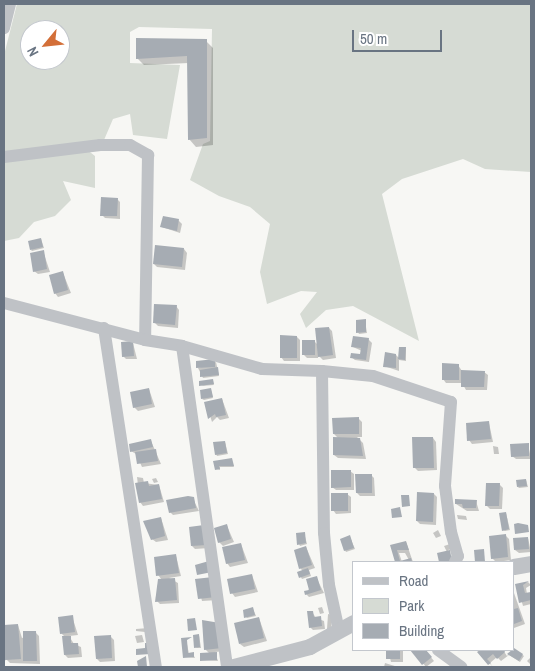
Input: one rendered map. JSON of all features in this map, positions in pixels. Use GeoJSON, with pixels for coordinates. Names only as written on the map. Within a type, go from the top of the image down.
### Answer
{"type":"FeatureCollection","features":[{"type":"Feature","properties":{"kind":"street"},"geometry":{"type":"LineString","coordinates":[[4,28],[10,4]]}},
{"type":"Feature","properties":{"kind":"street"},"geometry":{"type":"LineString","coordinates":[[4,157],[100,145],[130,145],[148,154],[145,340]]}},
{"type":"Feature","properties":{"kind":"street"},"geometry":{"type":"LineString","coordinates":[[4,303],[145,340],[182,346],[262,369],[322,370],[372,376],[451,402],[446,486],[451,532],[458,556],[456,561]]}},
{"type":"Feature","properties":{"kind":"street"},"geometry":{"type":"LineString","coordinates":[[104,328],[156,667]]}},
{"type":"Feature","properties":{"kind":"street"},"geometry":{"type":"LineString","coordinates":[[182,346],[227,667]]}},
{"type":"Feature","properties":{"kind":"street"},"geometry":{"type":"LineString","coordinates":[[234,667],[260,664],[310,647],[347,627],[329,585],[324,533],[322,370]]}},
{"type":"Feature","properties":{"kind":"street"},"geometry":{"type":"LineString","coordinates":[[515,567],[531,564]]}},
{"type":"Feature","properties":{"kind":"street"},"geometry":{"type":"LineString","coordinates":[[439,651],[461,667]]}},
{"type":"Feature","properties":{"kind":"green space"},"geometry":{"type":"Polygon","coordinates":[[[17,4],[531,4],[531,172],[485,169],[463,159],[402,179],[382,194],[419,341],[353,306],[326,310],[306,328],[300,314],[317,292],[301,291],[267,304],[260,272],[270,224],[250,207],[219,196],[190,180],[203,144],[210,141],[212,29],[139,27],[130,32],[130,63],[180,65],[167,139],[133,135],[130,114],[113,119],[104,140],[4,152],[4,55],[17,4]]]}},
{"type":"Feature","properties":{"kind":"green space"},"geometry":{"type":"Polygon","coordinates":[[[86,149],[95,156],[95,188],[63,181],[71,200],[55,216],[34,222],[19,238],[4,241],[4,162],[86,149]]]}},
{"type":"Feature","properties":{"kind":"building"},"geometry":{"type":"Polygon","coordinates":[[[136,38],[207,39],[207,138],[188,140],[187,56],[136,59],[136,38]]]}},
{"type":"Feature","properties":{"kind":"building"},"geometry":{"type":"Polygon","coordinates":[[[101,197],[118,198],[117,216],[100,216],[101,197]]]}},
{"type":"Feature","properties":{"kind":"building"},"geometry":{"type":"Polygon","coordinates":[[[163,216],[179,219],[177,231],[160,227],[163,216]]]}},
{"type":"Feature","properties":{"kind":"building"},"geometry":{"type":"Polygon","coordinates":[[[41,238],[43,247],[30,250],[28,241],[41,238]]]}},
{"type":"Feature","properties":{"kind":"building"},"geometry":{"type":"Polygon","coordinates":[[[155,245],[184,248],[182,267],[153,264],[155,245]]]}},
{"type":"Feature","properties":{"kind":"building"},"geometry":{"type":"Polygon","coordinates":[[[44,250],[47,269],[33,272],[30,253],[44,250]]]}},
{"type":"Feature","properties":{"kind":"building"},"geometry":{"type":"Polygon","coordinates":[[[63,271],[68,290],[54,294],[49,275],[63,271]]]}},
{"type":"Feature","properties":{"kind":"building"},"geometry":{"type":"Polygon","coordinates":[[[154,304],[177,305],[175,325],[153,323],[154,304]]]}},
{"type":"Feature","properties":{"kind":"building"},"geometry":{"type":"Polygon","coordinates":[[[366,319],[366,332],[356,333],[356,320],[366,319]]]}},
{"type":"Feature","properties":{"kind":"building"},"geometry":{"type":"Polygon","coordinates":[[[329,327],[333,355],[318,357],[315,328],[329,327]]]}},
{"type":"Feature","properties":{"kind":"building"},"geometry":{"type":"Polygon","coordinates":[[[280,335],[297,336],[297,358],[280,358],[280,335]]]}},
{"type":"Feature","properties":{"kind":"building"},"geometry":{"type":"Polygon","coordinates":[[[353,336],[369,338],[366,360],[350,358],[351,353],[360,354],[361,348],[351,347],[353,336]]]}},
{"type":"Feature","properties":{"kind":"building"},"geometry":{"type":"Polygon","coordinates":[[[302,340],[315,340],[315,355],[302,355],[302,340]]]}},
{"type":"Feature","properties":{"kind":"building"},"geometry":{"type":"Polygon","coordinates":[[[133,341],[134,356],[122,357],[121,342],[133,341]]]}},
{"type":"Feature","properties":{"kind":"building"},"geometry":{"type":"Polygon","coordinates":[[[399,347],[406,347],[405,360],[398,359],[399,347]]]}},
{"type":"Feature","properties":{"kind":"building"},"geometry":{"type":"Polygon","coordinates":[[[385,352],[396,354],[396,368],[383,367],[385,352]]]}},
{"type":"Feature","properties":{"kind":"building"},"geometry":{"type":"Polygon","coordinates":[[[215,359],[215,367],[196,368],[196,361],[215,359]]]}},
{"type":"Feature","properties":{"kind":"building"},"geometry":{"type":"Polygon","coordinates":[[[442,363],[459,364],[459,380],[442,380],[442,363]]]}},
{"type":"Feature","properties":{"kind":"building"},"geometry":{"type":"Polygon","coordinates":[[[218,367],[219,375],[200,377],[200,370],[218,367]]]}},
{"type":"Feature","properties":{"kind":"building"},"geometry":{"type":"Polygon","coordinates":[[[461,370],[485,371],[484,387],[461,387],[461,370]]]}},
{"type":"Feature","properties":{"kind":"building"},"geometry":{"type":"Polygon","coordinates":[[[213,379],[214,384],[199,386],[199,381],[213,379]]]}},
{"type":"Feature","properties":{"kind":"building"},"geometry":{"type":"Polygon","coordinates":[[[149,388],[152,404],[133,408],[130,392],[149,388]]]}},
{"type":"Feature","properties":{"kind":"building"},"geometry":{"type":"Polygon","coordinates":[[[211,388],[213,397],[201,399],[200,390],[211,388]]]}},
{"type":"Feature","properties":{"kind":"building"},"geometry":{"type":"Polygon","coordinates":[[[222,398],[226,415],[216,417],[215,414],[208,419],[204,402],[222,398]]]}},
{"type":"Feature","properties":{"kind":"building"},"geometry":{"type":"Polygon","coordinates":[[[359,417],[359,434],[333,434],[332,418],[359,417]]]}},
{"type":"Feature","properties":{"kind":"building"},"geometry":{"type":"Polygon","coordinates":[[[489,421],[491,439],[467,441],[466,423],[489,421]]]}},
{"type":"Feature","properties":{"kind":"building"},"geometry":{"type":"Polygon","coordinates":[[[333,437],[360,438],[363,456],[333,455],[333,437]]]}},
{"type":"Feature","properties":{"kind":"building"},"geometry":{"type":"Polygon","coordinates":[[[412,437],[433,437],[434,468],[413,468],[412,437]]]}},
{"type":"Feature","properties":{"kind":"building"},"geometry":{"type":"Polygon","coordinates":[[[151,439],[153,447],[130,452],[129,444],[151,439]]]}},
{"type":"Feature","properties":{"kind":"building"},"geometry":{"type":"Polygon","coordinates":[[[225,441],[227,453],[215,455],[213,442],[225,441]]]}},
{"type":"Feature","properties":{"kind":"building"},"geometry":{"type":"Polygon","coordinates":[[[529,443],[529,456],[511,457],[510,444],[529,443]]]}},
{"type":"Feature","properties":{"kind":"building"},"geometry":{"type":"Polygon","coordinates":[[[156,449],[158,461],[137,464],[135,452],[156,449]]]}},
{"type":"Feature","properties":{"kind":"building"},"geometry":{"type":"Polygon","coordinates":[[[232,458],[234,466],[219,466],[220,469],[215,470],[213,461],[232,458]]]}},
{"type":"Feature","properties":{"kind":"building"},"geometry":{"type":"Polygon","coordinates":[[[331,470],[351,470],[351,487],[331,488],[331,470]]]}},
{"type":"Feature","properties":{"kind":"building"},"geometry":{"type":"Polygon","coordinates":[[[355,474],[372,474],[372,493],[356,493],[355,474]]]}},
{"type":"Feature","properties":{"kind":"building"},"geometry":{"type":"Polygon","coordinates":[[[526,479],[527,486],[517,487],[516,480],[526,479]]]}},
{"type":"Feature","properties":{"kind":"building"},"geometry":{"type":"Polygon","coordinates":[[[148,481],[149,486],[159,484],[162,499],[139,503],[135,483],[148,481]]]}},
{"type":"Feature","properties":{"kind":"building"},"geometry":{"type":"Polygon","coordinates":[[[486,483],[500,483],[499,506],[485,506],[486,483]]]}},
{"type":"Feature","properties":{"kind":"building"},"geometry":{"type":"Polygon","coordinates":[[[417,492],[434,493],[433,522],[416,521],[417,492]]]}},
{"type":"Feature","properties":{"kind":"building"},"geometry":{"type":"Polygon","coordinates":[[[331,493],[348,493],[348,511],[331,511],[331,493]]]}},
{"type":"Feature","properties":{"kind":"building"},"geometry":{"type":"Polygon","coordinates":[[[401,495],[409,495],[410,506],[402,507],[401,495]]]}},
{"type":"Feature","properties":{"kind":"building"},"geometry":{"type":"Polygon","coordinates":[[[188,496],[194,497],[196,508],[169,513],[166,500],[188,496]]]}},
{"type":"Feature","properties":{"kind":"building"},"geometry":{"type":"Polygon","coordinates":[[[455,499],[477,500],[476,508],[463,508],[462,504],[455,504],[455,499]]]}},
{"type":"Feature","properties":{"kind":"building"},"geometry":{"type":"Polygon","coordinates":[[[400,507],[402,517],[392,518],[391,509],[400,507]]]}},
{"type":"Feature","properties":{"kind":"building"},"geometry":{"type":"Polygon","coordinates":[[[506,512],[509,529],[502,531],[499,513],[506,512]]]}},
{"type":"Feature","properties":{"kind":"building"},"geometry":{"type":"Polygon","coordinates":[[[161,517],[165,536],[151,540],[143,521],[161,517]]]}},
{"type":"Feature","properties":{"kind":"building"},"geometry":{"type":"Polygon","coordinates":[[[227,524],[231,539],[218,543],[214,528],[227,524]]]}},
{"type":"Feature","properties":{"kind":"building"},"geometry":{"type":"Polygon","coordinates":[[[514,524],[528,525],[529,532],[515,534],[514,524]]]}},
{"type":"Feature","properties":{"kind":"building"},"geometry":{"type":"Polygon","coordinates":[[[204,525],[207,545],[191,546],[189,527],[204,525]]]}},
{"type":"Feature","properties":{"kind":"building"},"geometry":{"type":"Polygon","coordinates":[[[305,532],[306,543],[297,545],[296,533],[305,532]]]}},
{"type":"Feature","properties":{"kind":"building"},"geometry":{"type":"Polygon","coordinates":[[[506,534],[508,557],[491,559],[489,536],[506,534]]]}},
{"type":"Feature","properties":{"kind":"building"},"geometry":{"type":"Polygon","coordinates":[[[350,535],[354,548],[344,551],[340,539],[350,535]]]}},
{"type":"Feature","properties":{"kind":"building"},"geometry":{"type":"Polygon","coordinates":[[[528,537],[529,549],[514,550],[513,538],[528,537]]]}},
{"type":"Feature","properties":{"kind":"building"},"geometry":{"type":"Polygon","coordinates":[[[406,541],[409,550],[397,550],[400,561],[395,561],[390,545],[406,541]]]}},
{"type":"Feature","properties":{"kind":"building"},"geometry":{"type":"Polygon","coordinates":[[[241,543],[245,560],[226,564],[222,547],[241,543]]]}},
{"type":"Feature","properties":{"kind":"building"},"geometry":{"type":"Polygon","coordinates":[[[306,546],[312,565],[299,569],[294,550],[306,546]]]}},
{"type":"Feature","properties":{"kind":"building"},"geometry":{"type":"Polygon","coordinates":[[[484,549],[485,561],[475,561],[474,550],[484,549]]]}},
{"type":"Feature","properties":{"kind":"building"},"geometry":{"type":"Polygon","coordinates":[[[450,550],[452,561],[439,561],[437,553],[450,550]]]}},
{"type":"Feature","properties":{"kind":"building"},"geometry":{"type":"Polygon","coordinates":[[[176,554],[179,573],[156,576],[154,557],[176,554]]]}},
{"type":"Feature","properties":{"kind":"building"},"geometry":{"type":"Polygon","coordinates":[[[411,558],[412,561],[400,561],[411,558]]]}},
{"type":"Feature","properties":{"kind":"building"},"geometry":{"type":"Polygon","coordinates":[[[209,561],[212,572],[197,575],[195,565],[209,561]]]}},
{"type":"Feature","properties":{"kind":"building"},"geometry":{"type":"Polygon","coordinates":[[[308,568],[310,574],[299,578],[297,572],[308,568]]]}},
{"type":"Feature","properties":{"kind":"building"},"geometry":{"type":"Polygon","coordinates":[[[252,574],[255,589],[230,594],[227,579],[252,574]]]}},
{"type":"Feature","properties":{"kind":"building"},"geometry":{"type":"Polygon","coordinates":[[[317,576],[321,590],[305,595],[304,591],[309,590],[306,579],[317,576]]]}},
{"type":"Feature","properties":{"kind":"building"},"geometry":{"type":"Polygon","coordinates":[[[213,577],[216,597],[198,599],[195,579],[213,577]]]}},
{"type":"Feature","properties":{"kind":"building"},"geometry":{"type":"Polygon","coordinates":[[[175,578],[177,600],[155,602],[158,579],[175,578]]]}},
{"type":"Feature","properties":{"kind":"building"},"geometry":{"type":"Polygon","coordinates":[[[529,581],[523,585],[525,593],[531,592],[531,600],[519,603],[515,584],[529,581]]]}},
{"type":"Feature","properties":{"kind":"building"},"geometry":{"type":"Polygon","coordinates":[[[253,607],[255,615],[244,618],[243,610],[253,607]]]}},
{"type":"Feature","properties":{"kind":"building"},"geometry":{"type":"Polygon","coordinates":[[[518,608],[522,621],[515,624],[515,609],[518,608]]]}},
{"type":"Feature","properties":{"kind":"building"},"geometry":{"type":"Polygon","coordinates":[[[307,611],[313,611],[314,617],[321,616],[322,626],[309,628],[307,611]]]}},
{"type":"Feature","properties":{"kind":"building"},"geometry":{"type":"Polygon","coordinates":[[[73,615],[75,632],[60,634],[58,617],[73,615]]]}},
{"type":"Feature","properties":{"kind":"building"},"geometry":{"type":"Polygon","coordinates":[[[259,617],[264,638],[239,644],[234,623],[259,617]]]}},
{"type":"Feature","properties":{"kind":"building"},"geometry":{"type":"Polygon","coordinates":[[[195,618],[197,630],[188,631],[187,619],[195,618]]]}},
{"type":"Feature","properties":{"kind":"building"},"geometry":{"type":"Polygon","coordinates":[[[202,620],[220,623],[222,648],[204,650],[202,620]]]}},
{"type":"Feature","properties":{"kind":"building"},"geometry":{"type":"Polygon","coordinates":[[[18,624],[21,659],[5,660],[4,625],[18,624]]]}},
{"type":"Feature","properties":{"kind":"building"},"geometry":{"type":"Polygon","coordinates":[[[23,631],[36,631],[37,661],[23,661],[23,631]]]}},
{"type":"Feature","properties":{"kind":"building"},"geometry":{"type":"Polygon","coordinates":[[[199,634],[200,647],[194,648],[193,635],[199,634]]]}},
{"type":"Feature","properties":{"kind":"building"},"geometry":{"type":"Polygon","coordinates":[[[111,635],[112,658],[96,659],[94,636],[111,635]]]}},
{"type":"Feature","properties":{"kind":"building"},"geometry":{"type":"Polygon","coordinates":[[[62,636],[71,636],[71,643],[78,643],[79,654],[64,655],[62,636]]]}},
{"type":"Feature","properties":{"kind":"building"},"geometry":{"type":"Polygon","coordinates":[[[192,637],[187,640],[188,653],[194,652],[194,657],[183,658],[181,638],[192,637]]]}},
{"type":"Feature","properties":{"kind":"building"},"geometry":{"type":"Polygon","coordinates":[[[145,643],[149,643],[150,654],[136,655],[136,649],[145,648],[145,643]]]}},
{"type":"Feature","properties":{"kind":"building"},"geometry":{"type":"Polygon","coordinates":[[[515,649],[523,654],[519,661],[507,654],[510,651],[515,651],[515,649]]]}},
{"type":"Feature","properties":{"kind":"building"},"geometry":{"type":"Polygon","coordinates":[[[386,651],[400,651],[400,659],[386,659],[386,651]]]}},
{"type":"Feature","properties":{"kind":"building"},"geometry":{"type":"Polygon","coordinates":[[[411,651],[427,651],[432,657],[422,665],[411,651]]]}},
{"type":"Feature","properties":{"kind":"building"},"geometry":{"type":"Polygon","coordinates":[[[217,652],[217,660],[200,661],[200,653],[217,652]]]}},
{"type":"Feature","properties":{"kind":"building"},"geometry":{"type":"Polygon","coordinates":[[[477,652],[505,652],[497,659],[493,654],[487,659],[491,663],[488,665],[477,652]]]}},
{"type":"Feature","properties":{"kind":"building"},"geometry":{"type":"Polygon","coordinates":[[[146,656],[147,667],[138,667],[137,661],[146,656]]]}}]}
